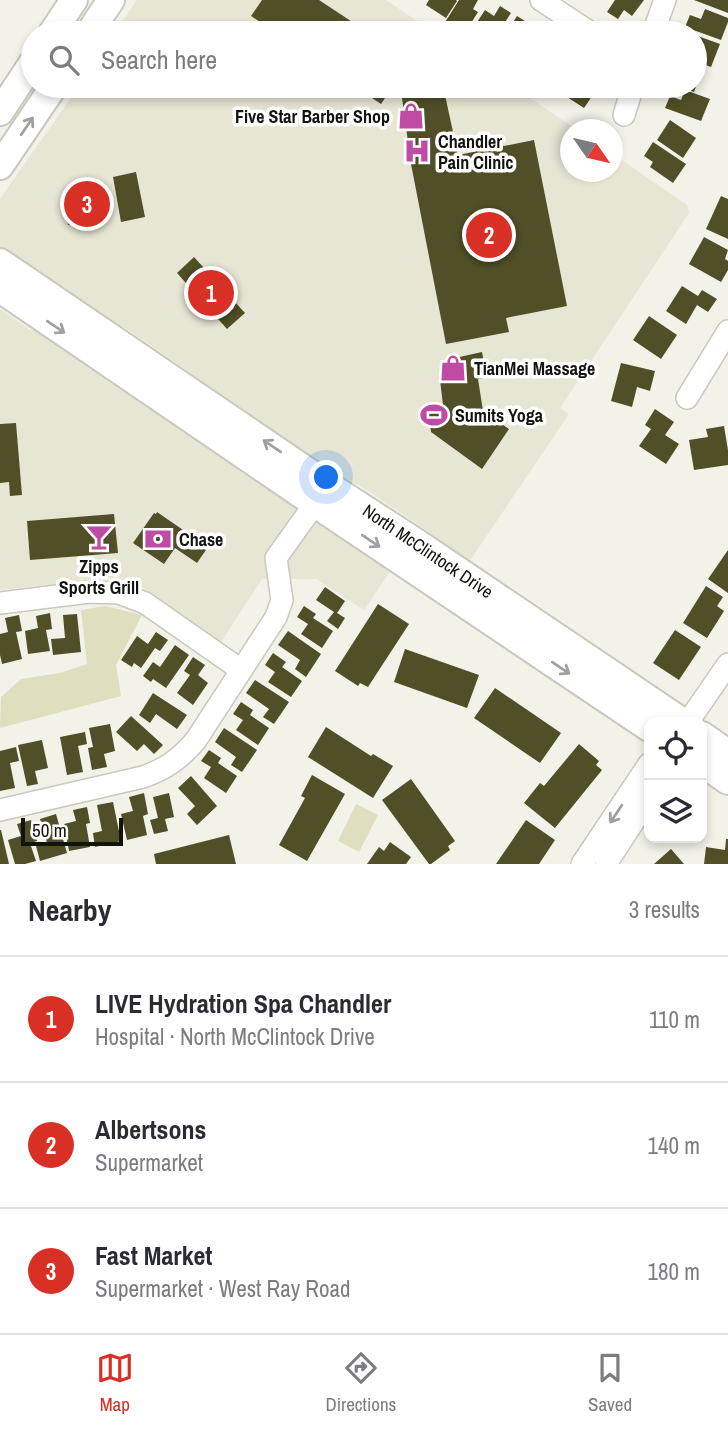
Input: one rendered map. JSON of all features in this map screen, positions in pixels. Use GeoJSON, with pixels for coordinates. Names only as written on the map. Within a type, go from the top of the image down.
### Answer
{"type":"FeatureCollection","features":[{"type":"Feature","properties":{"kind":"main road"},"geometry":{"type":"LineString","coordinates":[[60,21],[74,0]]}},
{"type":"Feature","properties":{"kind":"main road"},"geometry":{"type":"LineString","coordinates":[[97,21],[111,0]]}},
{"type":"Feature","properties":{"kind":"main road"},"geometry":{"type":"LineString","coordinates":[[0,112],[21,80]]}},
{"type":"Feature","properties":{"kind":"main road"},"geometry":{"type":"LineString","coordinates":[[0,166],[46,98]]}},
{"type":"Feature","properties":{"kind":"main road","name":"North McClintock Drive"},"geometry":{"type":"LineString","coordinates":[[0,262],[644,724]]}},
{"type":"Feature","properties":{"kind":"main road","name":"North McClintock Drive"},"geometry":{"type":"LineString","coordinates":[[0,289],[321,494],[437,556],[678,717]]}},
{"type":"Feature","properties":{"kind":"main road"},"geometry":{"type":"LineString","coordinates":[[707,738],[728,753]]}},
{"type":"Feature","properties":{"kind":"main road"},"geometry":{"type":"LineString","coordinates":[[707,766],[728,781]]}},
{"type":"Feature","properties":{"kind":"street"},"geometry":{"type":"LineString","coordinates":[[541,0],[573,21]]}},
{"type":"Feature","properties":{"kind":"street"},"geometry":{"type":"LineString","coordinates":[[657,21],[665,0]]}},
{"type":"Feature","properties":{"kind":"street"},"geometry":{"type":"LineString","coordinates":[[624,115],[629,98]]}},
{"type":"Feature","properties":{"kind":"street"},"geometry":{"type":"LineString","coordinates":[[687,397],[728,331]]}},
{"type":"Feature","properties":{"kind":"street"},"geometry":{"type":"LineString","coordinates":[[0,810],[156,773],[172,764],[186,751],[196,740],[276,617],[282,600],[276,558],[321,494]]}},
{"type":"Feature","properties":{"kind":"street"},"geometry":{"type":"LineString","coordinates":[[0,603],[89,592],[119,593],[145,603],[241,670]]}},
{"type":"Feature","properties":{"kind":"street"},"geometry":{"type":"LineString","coordinates":[[689,717],[728,664]]}},
{"type":"Feature","properties":{"kind":"street"},"geometry":{"type":"LineString","coordinates":[[582,864],[644,771]]}},
{"type":"Feature","properties":{"kind":"street"},"geometry":{"type":"LineString","coordinates":[[606,864],[644,806]]}},
{"type":"Feature","properties":{"kind":"shaded area"},"geometry":{"type":"Polygon","coordinates":[[[137,0],[386,0],[417,21],[122,21],[137,0]]]}},
{"type":"Feature","properties":{"kind":"shaded area"},"geometry":{"type":"Polygon","coordinates":[[[71,98],[530,98],[561,119],[560,182],[623,182],[623,161],[687,205],[689,213],[560,408],[569,414],[467,565],[429,532],[359,485],[315,464],[125,328],[75,302],[0,252],[0,199],[71,98]]]}},
{"type":"Feature","properties":{"kind":"shaded area"},"geometry":{"type":"Polygon","coordinates":[[[0,309],[29,329],[53,337],[393,567],[364,610],[316,579],[262,579],[221,642],[142,587],[128,581],[110,578],[0,590],[0,309]]]}},
{"type":"Feature","properties":{"kind":"green space"},"geometry":{"type":"Polygon","coordinates":[[[105,606],[142,615],[116,665],[121,696],[0,728],[1,697],[21,679],[60,673],[87,664],[81,610],[105,606]]]}},
{"type":"Feature","properties":{"kind":"green space"},"geometry":{"type":"Polygon","coordinates":[[[356,804],[378,815],[359,852],[338,841],[356,804]]]}},
{"type":"Feature","properties":{"kind":"building"},"geometry":{"type":"Polygon","coordinates":[[[262,0],[319,0],[351,21],[259,21],[251,16],[262,0]]]}},
{"type":"Feature","properties":{"kind":"building"},"geometry":{"type":"Polygon","coordinates":[[[429,0],[457,1],[446,18],[426,5],[429,0]]]}},
{"type":"Feature","properties":{"kind":"building"},"geometry":{"type":"Polygon","coordinates":[[[459,0],[478,0],[473,9],[478,12],[472,21],[446,21],[459,0]]]}},
{"type":"Feature","properties":{"kind":"building"},"geometry":{"type":"Polygon","coordinates":[[[615,0],[644,0],[632,16],[624,10],[618,19],[607,12],[615,0]]]}},
{"type":"Feature","properties":{"kind":"building"},"geometry":{"type":"Polygon","coordinates":[[[694,0],[728,0],[728,13],[694,0]]]}},
{"type":"Feature","properties":{"kind":"building"},"geometry":{"type":"Polygon","coordinates":[[[500,6],[511,13],[506,21],[478,21],[485,10],[494,16],[500,6]]]}},
{"type":"Feature","properties":{"kind":"building"},"geometry":{"type":"Polygon","coordinates":[[[705,9],[728,18],[721,40],[707,35],[707,21],[688,21],[690,15],[701,19],[705,9]]]}},
{"type":"Feature","properties":{"kind":"building"},"geometry":{"type":"Polygon","coordinates":[[[707,39],[720,44],[711,67],[707,66],[707,39]]]}},
{"type":"Feature","properties":{"kind":"building"},"geometry":{"type":"Polygon","coordinates":[[[372,98],[385,98],[381,104],[372,98]]]}},
{"type":"Feature","properties":{"kind":"building"},"geometry":{"type":"Polygon","coordinates":[[[402,98],[446,98],[458,155],[534,140],[567,306],[506,318],[509,332],[446,344],[411,164],[402,98]]]}},
{"type":"Feature","properties":{"kind":"building"},"geometry":{"type":"Polygon","coordinates":[[[569,98],[591,98],[584,108],[569,98]]]}},
{"type":"Feature","properties":{"kind":"building"},"geometry":{"type":"Polygon","coordinates":[[[669,98],[710,99],[701,121],[665,108],[669,98]]]}},
{"type":"Feature","properties":{"kind":"building"},"geometry":{"type":"Polygon","coordinates":[[[670,120],[696,138],[683,158],[657,140],[670,120]]]}},
{"type":"Feature","properties":{"kind":"building"},"geometry":{"type":"Polygon","coordinates":[[[653,142],[686,164],[673,183],[650,167],[653,162],[644,156],[653,142]]]}},
{"type":"Feature","properties":{"kind":"building"},"geometry":{"type":"Polygon","coordinates":[[[136,172],[145,217],[121,222],[113,177],[136,172]]]}},
{"type":"Feature","properties":{"kind":"building"},"geometry":{"type":"Polygon","coordinates":[[[82,189],[87,221],[68,225],[62,193],[82,189]]]}},
{"type":"Feature","properties":{"kind":"building"},"geometry":{"type":"Polygon","coordinates":[[[721,196],[728,199],[728,239],[706,229],[721,196]]]}},
{"type":"Feature","properties":{"kind":"building"},"geometry":{"type":"Polygon","coordinates":[[[704,237],[728,250],[725,259],[728,261],[728,270],[721,282],[689,264],[704,237]]]}},
{"type":"Feature","properties":{"kind":"building"},"geometry":{"type":"Polygon","coordinates":[[[194,257],[245,313],[227,329],[177,273],[194,257]]]}},
{"type":"Feature","properties":{"kind":"building"},"geometry":{"type":"Polygon","coordinates":[[[682,286],[698,296],[702,290],[717,299],[708,312],[697,305],[686,324],[666,311],[682,286]]]}},
{"type":"Feature","properties":{"kind":"building"},"geometry":{"type":"Polygon","coordinates":[[[649,316],[677,335],[661,359],[633,340],[649,316]]]}},
{"type":"Feature","properties":{"kind":"building"},"geometry":{"type":"Polygon","coordinates":[[[482,352],[486,373],[482,373],[483,378],[478,379],[483,411],[509,429],[482,469],[431,432],[428,409],[443,405],[440,380],[449,378],[446,360],[482,352]]]}},
{"type":"Feature","properties":{"kind":"building"},"geometry":{"type":"Polygon","coordinates":[[[621,363],[655,371],[650,391],[637,387],[632,407],[611,401],[621,363]]]}},
{"type":"Feature","properties":{"kind":"building"},"geometry":{"type":"Polygon","coordinates":[[[655,409],[674,422],[665,435],[679,444],[666,464],[639,446],[651,429],[645,425],[655,409]]]}},
{"type":"Feature","properties":{"kind":"building"},"geometry":{"type":"Polygon","coordinates":[[[16,423],[22,495],[10,496],[9,482],[0,483],[0,424],[16,423]]]}},
{"type":"Feature","properties":{"kind":"building"},"geometry":{"type":"Polygon","coordinates":[[[724,426],[728,465],[694,470],[689,440],[708,437],[706,429],[724,426]]]}},
{"type":"Feature","properties":{"kind":"building","name":"Chase"},"geometry":{"type":"Polygon","coordinates":[[[157,512],[186,532],[183,535],[206,550],[197,563],[175,548],[164,564],[133,543],[157,512]]]}},
{"type":"Feature","properties":{"kind":"building"},"geometry":{"type":"Polygon","coordinates":[[[114,514],[118,553],[30,560],[27,521],[114,514]]]}},
{"type":"Feature","properties":{"kind":"building"},"geometry":{"type":"Polygon","coordinates":[[[728,550],[728,593],[708,579],[728,550]]]}},
{"type":"Feature","properties":{"kind":"building"},"geometry":{"type":"Polygon","coordinates":[[[706,586],[723,597],[717,606],[724,611],[707,638],[683,623],[706,586]]]}},
{"type":"Feature","properties":{"kind":"building"},"geometry":{"type":"Polygon","coordinates":[[[325,587],[345,601],[337,613],[345,618],[338,629],[327,621],[334,612],[316,600],[325,587]]]}},
{"type":"Feature","properties":{"kind":"building"},"geometry":{"type":"Polygon","coordinates":[[[378,604],[409,624],[368,687],[360,683],[358,686],[335,671],[378,604]]]}},
{"type":"Feature","properties":{"kind":"building"},"geometry":{"type":"Polygon","coordinates":[[[304,606],[316,614],[313,618],[333,631],[322,648],[301,634],[308,624],[297,617],[304,606]]]}},
{"type":"Feature","properties":{"kind":"building"},"geometry":{"type":"Polygon","coordinates":[[[50,613],[52,629],[46,630],[50,651],[28,654],[25,631],[38,628],[36,616],[50,613]]]}},
{"type":"Feature","properties":{"kind":"building"},"geometry":{"type":"Polygon","coordinates":[[[77,614],[81,652],[53,655],[51,639],[65,638],[63,615],[77,614]]]}},
{"type":"Feature","properties":{"kind":"building"},"geometry":{"type":"Polygon","coordinates":[[[19,615],[22,631],[16,632],[22,659],[2,664],[0,634],[8,632],[5,618],[19,615]]]}},
{"type":"Feature","properties":{"kind":"building"},"geometry":{"type":"Polygon","coordinates":[[[675,630],[701,647],[679,680],[653,663],[675,630]]]}},
{"type":"Feature","properties":{"kind":"building"},"geometry":{"type":"Polygon","coordinates":[[[288,631],[321,654],[306,677],[295,669],[300,660],[278,645],[288,631]]]}},
{"type":"Feature","properties":{"kind":"building"},"geometry":{"type":"Polygon","coordinates":[[[156,632],[168,640],[160,651],[155,648],[141,668],[134,663],[132,667],[121,660],[137,636],[148,644],[156,632]]]}},
{"type":"Feature","properties":{"kind":"building"},"geometry":{"type":"Polygon","coordinates":[[[175,645],[189,655],[166,688],[143,676],[153,662],[160,667],[175,645]]]}},
{"type":"Feature","properties":{"kind":"building"},"geometry":{"type":"Polygon","coordinates":[[[405,649],[479,675],[467,708],[394,682],[405,649]]]}},
{"type":"Feature","properties":{"kind":"building"},"geometry":{"type":"Polygon","coordinates":[[[273,653],[286,662],[282,667],[302,681],[291,697],[268,682],[275,672],[265,665],[273,653]]]}},
{"type":"Feature","properties":{"kind":"building"},"geometry":{"type":"Polygon","coordinates":[[[193,657],[205,665],[198,675],[208,683],[193,705],[177,693],[190,675],[184,671],[193,657]]]}},
{"type":"Feature","properties":{"kind":"building"},"geometry":{"type":"Polygon","coordinates":[[[255,680],[289,702],[274,724],[263,717],[269,709],[246,693],[255,680]]]}},
{"type":"Feature","properties":{"kind":"building"},"geometry":{"type":"Polygon","coordinates":[[[495,688],[561,733],[540,763],[474,718],[495,688]]]}},
{"type":"Feature","properties":{"kind":"building"},"geometry":{"type":"Polygon","coordinates":[[[153,693],[187,715],[177,729],[156,714],[150,723],[139,715],[153,693]]]}},
{"type":"Feature","properties":{"kind":"building"},"geometry":{"type":"Polygon","coordinates":[[[241,702],[253,710],[250,715],[269,728],[258,745],[236,730],[243,720],[233,714],[241,702]]]}},
{"type":"Feature","properties":{"kind":"building"},"geometry":{"type":"Polygon","coordinates":[[[131,716],[163,745],[154,754],[144,744],[137,751],[116,732],[131,716]]]}},
{"type":"Feature","properties":{"kind":"building"},"geometry":{"type":"Polygon","coordinates":[[[110,724],[115,751],[104,754],[107,767],[92,770],[88,748],[93,747],[89,728],[110,724]]]}},
{"type":"Feature","properties":{"kind":"building"},"geometry":{"type":"Polygon","coordinates":[[[326,727],[371,756],[373,754],[393,766],[373,798],[308,757],[326,727]]]}},
{"type":"Feature","properties":{"kind":"building"},"geometry":{"type":"Polygon","coordinates":[[[224,728],[257,750],[242,772],[231,765],[236,757],[215,742],[224,728]]]}},
{"type":"Feature","properties":{"kind":"building"},"geometry":{"type":"Polygon","coordinates":[[[85,732],[87,744],[78,746],[83,772],[67,775],[60,737],[85,732]]]}},
{"type":"Feature","properties":{"kind":"building"},"geometry":{"type":"Polygon","coordinates":[[[42,740],[48,768],[35,771],[38,784],[27,786],[18,745],[42,740]]]}},
{"type":"Feature","properties":{"kind":"building"},"geometry":{"type":"Polygon","coordinates":[[[579,744],[599,761],[596,765],[602,770],[555,828],[524,803],[540,783],[544,786],[579,744]]]}},
{"type":"Feature","properties":{"kind":"building"},"geometry":{"type":"Polygon","coordinates":[[[16,747],[19,761],[10,763],[15,788],[0,791],[0,751],[16,747]]]}},
{"type":"Feature","properties":{"kind":"building"},"geometry":{"type":"Polygon","coordinates":[[[209,750],[221,758],[218,763],[237,776],[226,793],[204,778],[211,767],[201,761],[209,750]]]}},
{"type":"Feature","properties":{"kind":"building"},"geometry":{"type":"Polygon","coordinates":[[[312,775],[345,794],[307,861],[279,845],[305,798],[301,796],[312,775]]]}},
{"type":"Feature","properties":{"kind":"building"},"geometry":{"type":"Polygon","coordinates":[[[191,776],[217,806],[197,825],[187,814],[195,806],[178,788],[191,776]]]}},
{"type":"Feature","properties":{"kind":"building"},"geometry":{"type":"Polygon","coordinates":[[[411,779],[455,841],[448,846],[450,850],[431,864],[382,800],[411,779]]]}},
{"type":"Feature","properties":{"kind":"building"},"geometry":{"type":"Polygon","coordinates":[[[144,793],[148,814],[143,816],[147,835],[127,840],[121,814],[133,811],[129,797],[144,793]]]}},
{"type":"Feature","properties":{"kind":"building"},"geometry":{"type":"Polygon","coordinates":[[[169,793],[174,817],[165,819],[168,831],[154,834],[150,820],[158,818],[153,797],[169,793]]]}},
{"type":"Feature","properties":{"kind":"building"},"geometry":{"type":"Polygon","coordinates":[[[113,802],[121,841],[95,847],[93,833],[102,831],[97,805],[113,802]]]}},
{"type":"Feature","properties":{"kind":"building"},"geometry":{"type":"Polygon","coordinates":[[[87,807],[90,823],[86,824],[90,847],[69,851],[64,824],[76,821],[73,810],[87,807]]]}},
{"type":"Feature","properties":{"kind":"building"},"geometry":{"type":"Polygon","coordinates":[[[56,814],[67,853],[40,861],[36,846],[47,843],[40,819],[56,814]]]}},
{"type":"Feature","properties":{"kind":"building"},"geometry":{"type":"Polygon","coordinates":[[[31,820],[37,841],[30,843],[36,861],[15,864],[8,840],[21,836],[17,824],[31,820]]]}},
{"type":"Feature","properties":{"kind":"building"},"geometry":{"type":"Polygon","coordinates":[[[526,820],[555,840],[539,864],[496,864],[526,820]]]}},
{"type":"Feature","properties":{"kind":"building"},"geometry":{"type":"Polygon","coordinates":[[[1,830],[9,864],[0,864],[1,830]]]}},
{"type":"Feature","properties":{"kind":"building"},"geometry":{"type":"Polygon","coordinates":[[[229,835],[236,864],[156,864],[154,854],[229,835]]]}},
{"type":"Feature","properties":{"kind":"building"},"geometry":{"type":"Polygon","coordinates":[[[726,839],[728,864],[704,864],[706,847],[725,850],[726,839]]]}},
{"type":"Feature","properties":{"kind":"building"},"geometry":{"type":"Polygon","coordinates":[[[390,842],[411,857],[406,864],[367,864],[379,847],[384,851],[390,842]]]}},
{"type":"Feature","properties":{"kind":"building"},"geometry":{"type":"Polygon","coordinates":[[[671,849],[684,864],[654,864],[671,849]]]}},
{"type":"Feature","properties":{"kind":"place","name":"Five Star Barber Shop"},"geometry":{"type":"Point","coordinates":[411,116]}},
{"type":"Feature","properties":{"kind":"place","name":"Chandler Pain Clinic"},"geometry":{"type":"Point","coordinates":[417,151]}},
{"type":"Feature","properties":{"kind":"place","name":"Fast Market"},"geometry":{"type":"Point","coordinates":[87,204]}},
{"type":"Feature","properties":{"kind":"place","name":"Albertsons"},"geometry":{"type":"Point","coordinates":[489,235]}},
{"type":"Feature","properties":{"kind":"place","name":"LIVE Hydration Spa Chandler"},"geometry":{"type":"Point","coordinates":[211,293]}},
{"type":"Feature","properties":{"kind":"place","name":"TianMei Massage"},"geometry":{"type":"Point","coordinates":[453,368]}},
{"type":"Feature","properties":{"kind":"place","name":"Sumits Yoga"},"geometry":{"type":"Point","coordinates":[434,415]}},
{"type":"Feature","properties":{"kind":"place","name":"Zipps Sports Grill"},"geometry":{"type":"Point","coordinates":[99,537]}},
{"type":"Feature","properties":{"kind":"place","name":"Chase"},"geometry":{"type":"Point","coordinates":[158,539]}}]}
